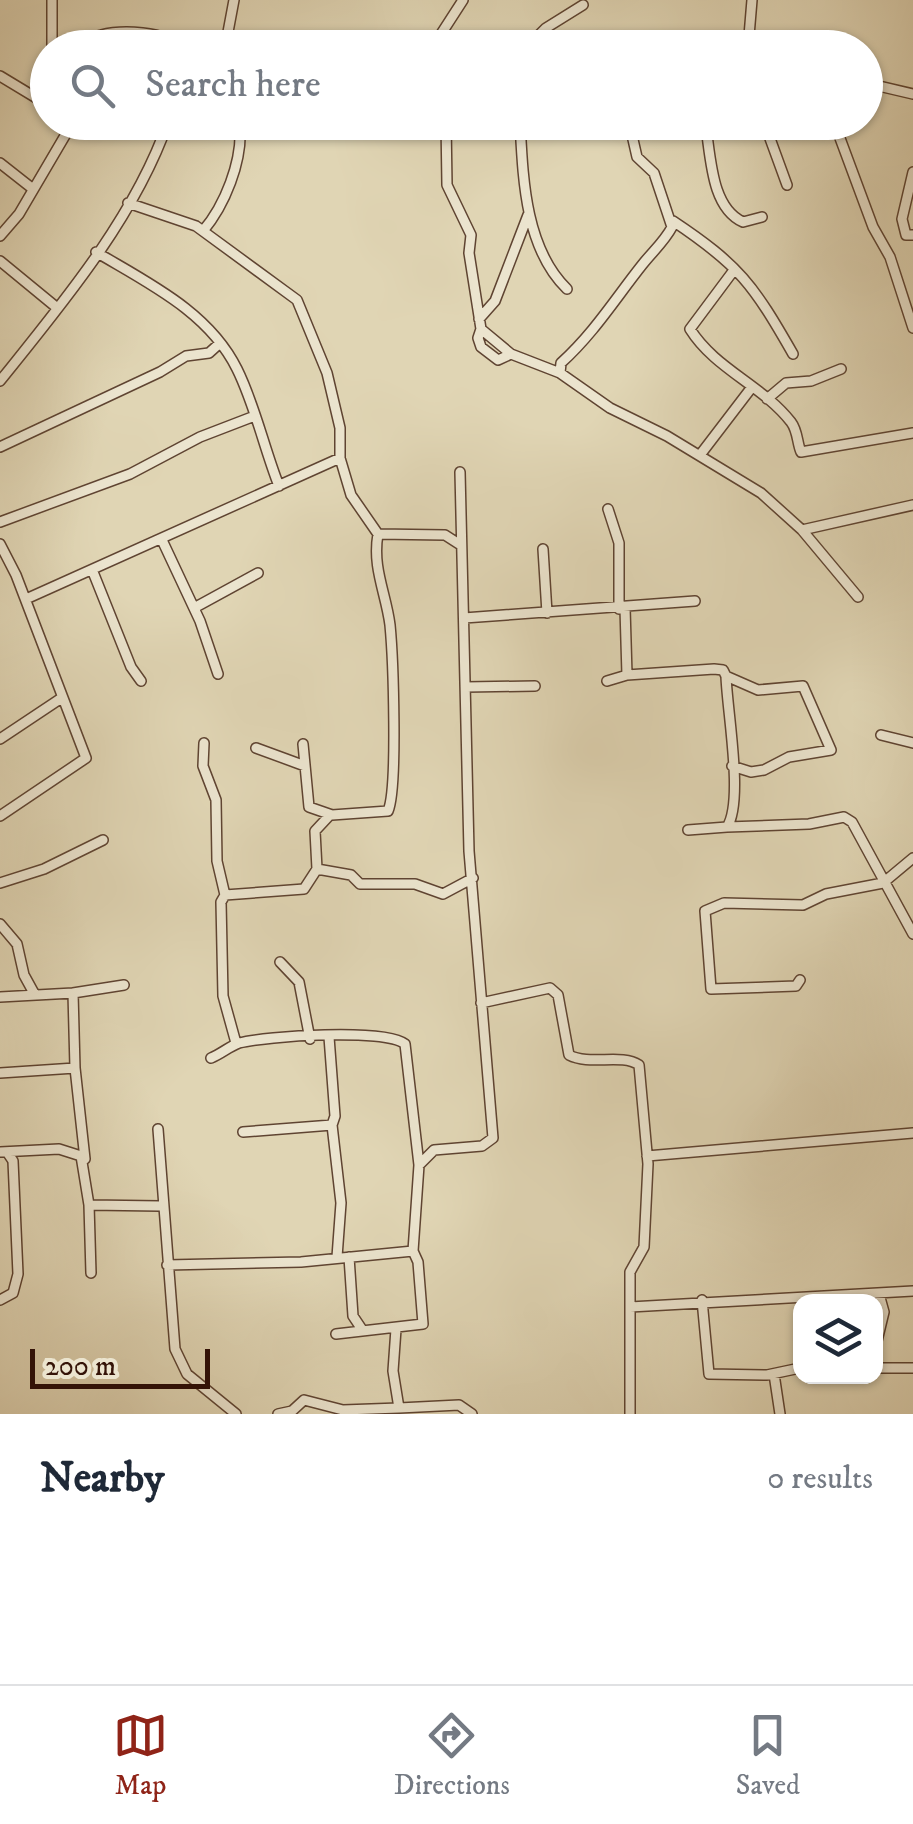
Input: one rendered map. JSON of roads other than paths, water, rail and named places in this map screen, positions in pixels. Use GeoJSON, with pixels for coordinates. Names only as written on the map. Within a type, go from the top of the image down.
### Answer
{"type":"FeatureCollection","features":[{"type":"Feature","properties":{"kind":"street"},"geometry":{"type":"LineString","coordinates":[[52,0],[52,30]]}},
{"type":"Feature","properties":{"kind":"street"},"geometry":{"type":"LineString","coordinates":[[228,30],[234,0]]}},
{"type":"Feature","properties":{"kind":"street"},"geometry":{"type":"LineString","coordinates":[[444,30],[463,0]]}},
{"type":"Feature","properties":{"kind":"street"},"geometry":{"type":"LineString","coordinates":[[750,30],[752,0]]}},
{"type":"Feature","properties":{"kind":"street"},"geometry":{"type":"LineString","coordinates":[[544,30],[583,6]]}},
{"type":"Feature","properties":{"kind":"street"},"geometry":{"type":"LineString","coordinates":[[0,76],[30,94]]}},
{"type":"Feature","properties":{"kind":"street"},"geometry":{"type":"LineString","coordinates":[[883,88],[913,94]]}},
{"type":"Feature","properties":{"kind":"street"},"geometry":{"type":"LineString","coordinates":[[0,236],[62,140]]}},
{"type":"Feature","properties":{"kind":"street"},"geometry":{"type":"LineString","coordinates":[[0,381],[96,252],[156,159],[162,140]]}},
{"type":"Feature","properties":{"kind":"street"},"geometry":{"type":"LineString","coordinates":[[203,231],[225,195],[236,166],[239,140]]}},
{"type":"Feature","properties":{"kind":"street"},"geometry":{"type":"LineString","coordinates":[[446,140],[447,185],[471,235],[469,253],[480,324],[511,354],[548,372],[560,368],[591,336],[598,320],[659,249],[673,220]]}},
{"type":"Feature","properties":{"kind":"street"},"geometry":{"type":"LineString","coordinates":[[522,140],[528,214],[547,267],[567,289]]}},
{"type":"Feature","properties":{"kind":"street"},"geometry":{"type":"LineString","coordinates":[[633,140],[637,158],[654,173],[673,220],[723,254],[734,270],[749,279],[793,354]]}},
{"type":"Feature","properties":{"kind":"street"},"geometry":{"type":"LineString","coordinates":[[708,140],[715,184],[727,209],[744,222],[762,218]]}},
{"type":"Feature","properties":{"kind":"street"},"geometry":{"type":"LineString","coordinates":[[771,140],[787,185]]}},
{"type":"Feature","properties":{"kind":"street"},"geometry":{"type":"LineString","coordinates":[[841,140],[872,227],[884,244],[913,328]]}},
{"type":"Feature","properties":{"kind":"street"},"geometry":{"type":"LineString","coordinates":[[0,163],[32,189]]}},
{"type":"Feature","properties":{"kind":"street"},"geometry":{"type":"LineString","coordinates":[[884,244],[909,235],[902,219],[913,174]]}},
{"type":"Feature","properties":{"kind":"street"},"geometry":{"type":"LineString","coordinates":[[128,203],[168,214],[203,231],[297,300],[328,372],[340,428],[340,458],[351,494],[378,534],[376,563],[390,623],[391,807],[383,814],[332,815],[309,808],[303,744]]}},
{"type":"Feature","properties":{"kind":"street"},"geometry":{"type":"LineString","coordinates":[[480,324],[495,301],[528,214]]}},
{"type":"Feature","properties":{"kind":"street"},"geometry":{"type":"LineString","coordinates":[[96,252],[186,308],[220,343],[242,379],[252,417],[280,486]]}},
{"type":"Feature","properties":{"kind":"street"},"geometry":{"type":"LineString","coordinates":[[0,261],[56,307]]}},
{"type":"Feature","properties":{"kind":"street"},"geometry":{"type":"LineString","coordinates":[[734,270],[690,329],[717,363],[767,399],[794,426],[801,452],[913,433]]}},
{"type":"Feature","properties":{"kind":"street"},"geometry":{"type":"LineString","coordinates":[[0,447],[186,356],[209,353],[220,343]]}},
{"type":"Feature","properties":{"kind":"street"},"geometry":{"type":"LineString","coordinates":[[560,368],[610,408],[700,455],[761,493],[802,530],[858,597]]}},
{"type":"Feature","properties":{"kind":"street"},"geometry":{"type":"LineString","coordinates":[[767,399],[786,383],[811,381],[841,369]]}},
{"type":"Feature","properties":{"kind":"street"},"geometry":{"type":"LineString","coordinates":[[700,455],[752,387]]}},
{"type":"Feature","properties":{"kind":"street"},"geometry":{"type":"LineString","coordinates":[[0,522],[130,474],[200,437],[252,417]]}},
{"type":"Feature","properties":{"kind":"street"},"geometry":{"type":"LineString","coordinates":[[26,600],[340,458]]}},
{"type":"Feature","properties":{"kind":"street"},"geometry":{"type":"LineString","coordinates":[[419,1166],[428,1153],[482,1146],[493,1138],[472,878],[460,472]]}},
{"type":"Feature","properties":{"kind":"street"},"geometry":{"type":"LineString","coordinates":[[802,530],[913,506]]}},
{"type":"Feature","properties":{"kind":"street"},"geometry":{"type":"LineString","coordinates":[[608,508],[617,524],[627,675]]}},
{"type":"Feature","properties":{"kind":"street"},"geometry":{"type":"LineString","coordinates":[[378,534],[445,535],[461,546]]}},
{"type":"Feature","properties":{"kind":"street"},"geometry":{"type":"LineString","coordinates":[[162,540],[194,608],[218,674]]}},
{"type":"Feature","properties":{"kind":"street"},"geometry":{"type":"LineString","coordinates":[[0,544],[26,600],[60,699],[86,758],[0,816]]}},
{"type":"Feature","properties":{"kind":"street"},"geometry":{"type":"LineString","coordinates":[[543,549],[547,612]]}},
{"type":"Feature","properties":{"kind":"street"},"geometry":{"type":"LineString","coordinates":[[94,572],[131,667],[141,681]]}},
{"type":"Feature","properties":{"kind":"street"},"geometry":{"type":"LineString","coordinates":[[194,608],[258,572]]}},
{"type":"Feature","properties":{"kind":"street"},"geometry":{"type":"LineString","coordinates":[[464,618],[695,601]]}},
{"type":"Feature","properties":{"kind":"street"},"geometry":{"type":"LineString","coordinates":[[607,681],[627,675],[723,670],[735,799],[727,827]]}},
{"type":"Feature","properties":{"kind":"street"},"geometry":{"type":"LineString","coordinates":[[726,676],[758,690],[803,686],[831,750],[789,758],[764,770],[751,772],[732,766]]}},
{"type":"Feature","properties":{"kind":"street"},"geometry":{"type":"LineString","coordinates":[[466,687],[534,686]]}},
{"type":"Feature","properties":{"kind":"street"},"geometry":{"type":"LineString","coordinates":[[0,739],[60,699]]}},
{"type":"Feature","properties":{"kind":"street"},"geometry":{"type":"LineString","coordinates":[[881,736],[889,734],[913,743]]}},
{"type":"Feature","properties":{"kind":"street"},"geometry":{"type":"LineString","coordinates":[[204,744],[203,766],[216,800],[217,861],[225,895],[221,902],[223,996],[236,1043]]}},
{"type":"Feature","properties":{"kind":"street"},"geometry":{"type":"LineString","coordinates":[[256,748],[305,766]]}},
{"type":"Feature","properties":{"kind":"street"},"geometry":{"type":"LineString","coordinates":[[225,895],[296,893],[317,869],[314,831],[332,815]]}},
{"type":"Feature","properties":{"kind":"street"},"geometry":{"type":"LineString","coordinates":[[688,830],[810,824],[844,817],[913,934]]}},
{"type":"Feature","properties":{"kind":"street"},"geometry":{"type":"LineString","coordinates":[[0,883],[44,869],[103,840]]}},
{"type":"Feature","properties":{"kind":"street"},"geometry":{"type":"LineString","coordinates":[[800,980],[796,986],[780,989],[712,989],[706,912],[724,904],[803,905],[826,894],[883,882],[913,858]]}},
{"type":"Feature","properties":{"kind":"street"},"geometry":{"type":"LineString","coordinates":[[317,869],[351,875],[360,884],[415,884],[443,894],[472,878]]}},
{"type":"Feature","properties":{"kind":"street"},"geometry":{"type":"LineString","coordinates":[[897,910],[913,908]]}},
{"type":"Feature","properties":{"kind":"street"},"geometry":{"type":"LineString","coordinates":[[0,924],[20,952],[24,975],[36,994]]}},
{"type":"Feature","properties":{"kind":"street"},"geometry":{"type":"LineString","coordinates":[[280,962],[298,982],[310,1039]]}},
{"type":"Feature","properties":{"kind":"street"},"geometry":{"type":"LineString","coordinates":[[0,997],[124,986]]}},
{"type":"Feature","properties":{"kind":"street"},"geometry":{"type":"LineString","coordinates":[[482,1003],[550,988],[558,994],[569,1056],[636,1062],[647,1156],[644,1247],[630,1272],[630,1414]]}},
{"type":"Feature","properties":{"kind":"street"},"geometry":{"type":"LineString","coordinates":[[73,993],[91,1274]]}},
{"type":"Feature","properties":{"kind":"street"},"geometry":{"type":"LineString","coordinates":[[211,1058],[236,1043],[388,1035],[405,1044],[419,1166],[412,1251],[418,1262],[423,1324],[336,1334]]}},
{"type":"Feature","properties":{"kind":"street"},"geometry":{"type":"LineString","coordinates":[[329,1038],[343,1257],[353,1316],[363,1331]]}},
{"type":"Feature","properties":{"kind":"street"},"geometry":{"type":"LineString","coordinates":[[0,1072],[75,1068]]}},
{"type":"Feature","properties":{"kind":"street"},"geometry":{"type":"LineString","coordinates":[[243,1132],[332,1125]]}},
{"type":"Feature","properties":{"kind":"street"},"geometry":{"type":"LineString","coordinates":[[158,1129],[160,1206],[175,1349],[182,1368],[236,1414]]}},
{"type":"Feature","properties":{"kind":"street"},"geometry":{"type":"LineString","coordinates":[[647,1156],[913,1133]]}},
{"type":"Feature","properties":{"kind":"street"},"geometry":{"type":"LineString","coordinates":[[417,1143],[428,1153]]}},
{"type":"Feature","properties":{"kind":"street"},"geometry":{"type":"LineString","coordinates":[[4,1152],[72,1150],[85,1162]]}},
{"type":"Feature","properties":{"kind":"street"},"geometry":{"type":"LineString","coordinates":[[0,1300],[14,1293],[17,1284],[9,1224],[13,1161],[4,1152]]}},
{"type":"Feature","properties":{"kind":"street"},"geometry":{"type":"LineString","coordinates":[[89,1204],[160,1206]]}},
{"type":"Feature","properties":{"kind":"street"},"geometry":{"type":"LineString","coordinates":[[167,1265],[302,1262],[412,1251]]}},
{"type":"Feature","properties":{"kind":"street"},"geometry":{"type":"LineString","coordinates":[[879,1294],[913,1291]]}},
{"type":"Feature","properties":{"kind":"street"},"geometry":{"type":"LineString","coordinates":[[630,1307],[793,1297]]}},
{"type":"Feature","properties":{"kind":"street"},"geometry":{"type":"LineString","coordinates":[[702,1300],[710,1374],[774,1374],[793,1370]]}},
{"type":"Feature","properties":{"kind":"street"},"geometry":{"type":"LineString","coordinates":[[396,1329],[394,1370],[399,1408]]}},
{"type":"Feature","properties":{"kind":"street"},"geometry":{"type":"LineString","coordinates":[[883,1368],[913,1368]]}},
{"type":"Feature","properties":{"kind":"street"},"geometry":{"type":"LineString","coordinates":[[774,1374],[780,1414]]}},
{"type":"Feature","properties":{"kind":"street"},"geometry":{"type":"LineString","coordinates":[[278,1414],[292,1411],[304,1400],[342,1410],[460,1405],[472,1414]]}}]}
